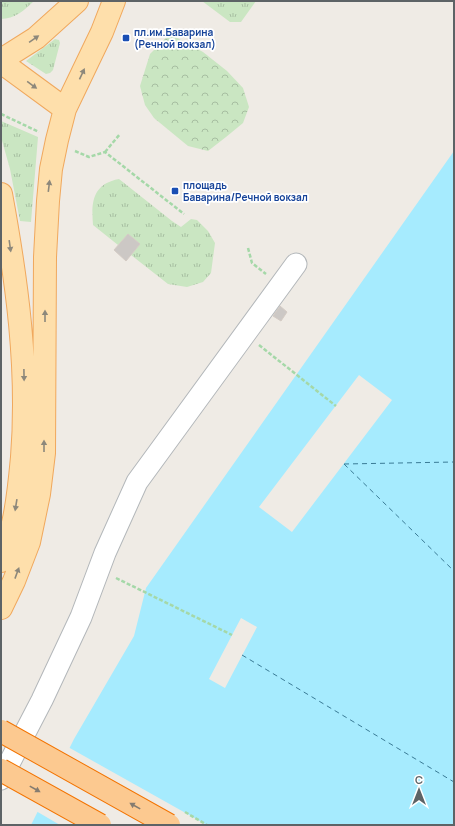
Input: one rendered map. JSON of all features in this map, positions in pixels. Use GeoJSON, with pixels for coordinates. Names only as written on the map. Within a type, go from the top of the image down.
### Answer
{"type":"FeatureCollection","features":[{"type":"Feature","properties":{"kind":"highway"},"geometry":{"type":"LineString","coordinates":[[1,731],[169,825]]}},
{"type":"Feature","properties":{"kind":"highway"},"geometry":{"type":"LineString","coordinates":[[1,770],[100,825]]}},
{"type":"Feature","properties":{"kind":"main road"},"geometry":{"type":"LineString","coordinates":[[65,109],[1,61],[36,38],[77,1]]}},
{"type":"Feature","properties":{"kind":"main road"},"geometry":{"type":"LineString","coordinates":[[1,608],[14,581],[29,542],[39,494],[44,453],[45,257],[48,201],[57,140],[65,109],[102,32],[114,1]]}},
{"type":"Feature","properties":{"kind":"main road"},"geometry":{"type":"LineString","coordinates":[[1,194],[20,313],[25,421],[20,480],[13,524],[1,561]]}},
{"type":"Feature","properties":{"kind":"street"},"geometry":{"type":"LineString","coordinates":[[1,779],[42,700],[78,624],[105,553],[137,482],[296,264]]}},
{"type":"Feature","properties":{"kind":"path"},"geometry":{"type":"LineString","coordinates":[[1,114],[57,140],[70,149],[89,157],[105,152],[120,134]]}},
{"type":"Feature","properties":{"kind":"path"},"geometry":{"type":"LineString","coordinates":[[105,152],[184,214]]}},
{"type":"Feature","properties":{"kind":"path"},"geometry":{"type":"LineString","coordinates":[[248,248],[252,263],[270,277]]}},
{"type":"Feature","properties":{"kind":"path"},"geometry":{"type":"LineString","coordinates":[[266,351],[336,406]]}},
{"type":"Feature","properties":{"kind":"path"},"geometry":{"type":"LineString","coordinates":[[122,581],[232,635]]}},
{"type":"Feature","properties":{"kind":"green space"},"geometry":{"type":"Polygon","coordinates":[[[1,1],[34,1],[15,16],[1,19],[1,1]]]}},
{"type":"Feature","properties":{"kind":"green space"},"geometry":{"type":"Polygon","coordinates":[[[202,1],[256,1],[241,22],[230,22],[202,1]]]}},
{"type":"Feature","properties":{"kind":"green space"},"geometry":{"type":"Polygon","coordinates":[[[170,34],[203,52],[227,71],[243,88],[249,107],[243,123],[208,151],[188,146],[154,118],[145,105],[140,86],[150,54],[170,34]]]}},
{"type":"Feature","properties":{"kind":"green space"},"geometry":{"type":"Polygon","coordinates":[[[55,39],[59,40],[60,43],[53,70],[50,73],[46,74],[26,61],[55,39]]]}},
{"type":"Feature","properties":{"kind":"green space"},"geometry":{"type":"Polygon","coordinates":[[[1,121],[38,137],[31,222],[20,221],[10,169],[1,137],[1,121]]]}},
{"type":"Feature","properties":{"kind":"green space"},"geometry":{"type":"Polygon","coordinates":[[[119,179],[181,227],[191,219],[197,220],[208,231],[215,243],[211,273],[203,282],[187,287],[168,284],[131,255],[140,244],[128,234],[118,245],[93,225],[93,201],[99,189],[110,181],[119,179]]]}},
{"type":"Feature","properties":{"kind":"water"},"geometry":{"type":"Polygon","coordinates":[[[454,151],[454,825],[31,825],[74,739],[134,636],[146,588],[454,151]]]}},
{"type":"Feature","properties":{"kind":"pier"},"geometry":{"type":"Polygon","coordinates":[[[359,375],[392,400],[292,532],[259,507],[359,375]]]}},
{"type":"Feature","properties":{"kind":"pier"},"geometry":{"type":"Polygon","coordinates":[[[241,618],[257,627],[225,688],[209,679],[241,618]]]}},
{"type":"Feature","properties":{"kind":"pier"},"geometry":{"type":"Polygon","coordinates":[[[68,747],[207,825],[60,825],[36,811],[68,747]]]}},
{"type":"Feature","properties":{"kind":"building"},"geometry":{"type":"Polygon","coordinates":[[[128,234],[140,244],[126,261],[114,250],[128,234]]]}},
{"type":"Feature","properties":{"kind":"building"},"geometry":{"type":"Polygon","coordinates":[[[280,306],[287,312],[281,321],[273,316],[280,306]]]}},
{"type":"Feature","properties":{"kind":"ferry route"},"geometry":{"type":"LineString","coordinates":[[344,464],[454,462]]}},
{"type":"Feature","properties":{"kind":"ferry route"},"geometry":{"type":"LineString","coordinates":[[344,464],[454,571]]}},
{"type":"Feature","properties":{"kind":"ferry route"},"geometry":{"type":"LineString","coordinates":[[242,655],[454,782]]}},
{"type":"Feature","properties":{"kind":"place","name":"пл.им.Баварина (Речной вокзал)"},"geometry":{"type":"Point","coordinates":[126,38]}},
{"type":"Feature","properties":{"kind":"place","name":"площадь Баварина/Речной вокзал"},"geometry":{"type":"Point","coordinates":[175,191]}}]}
